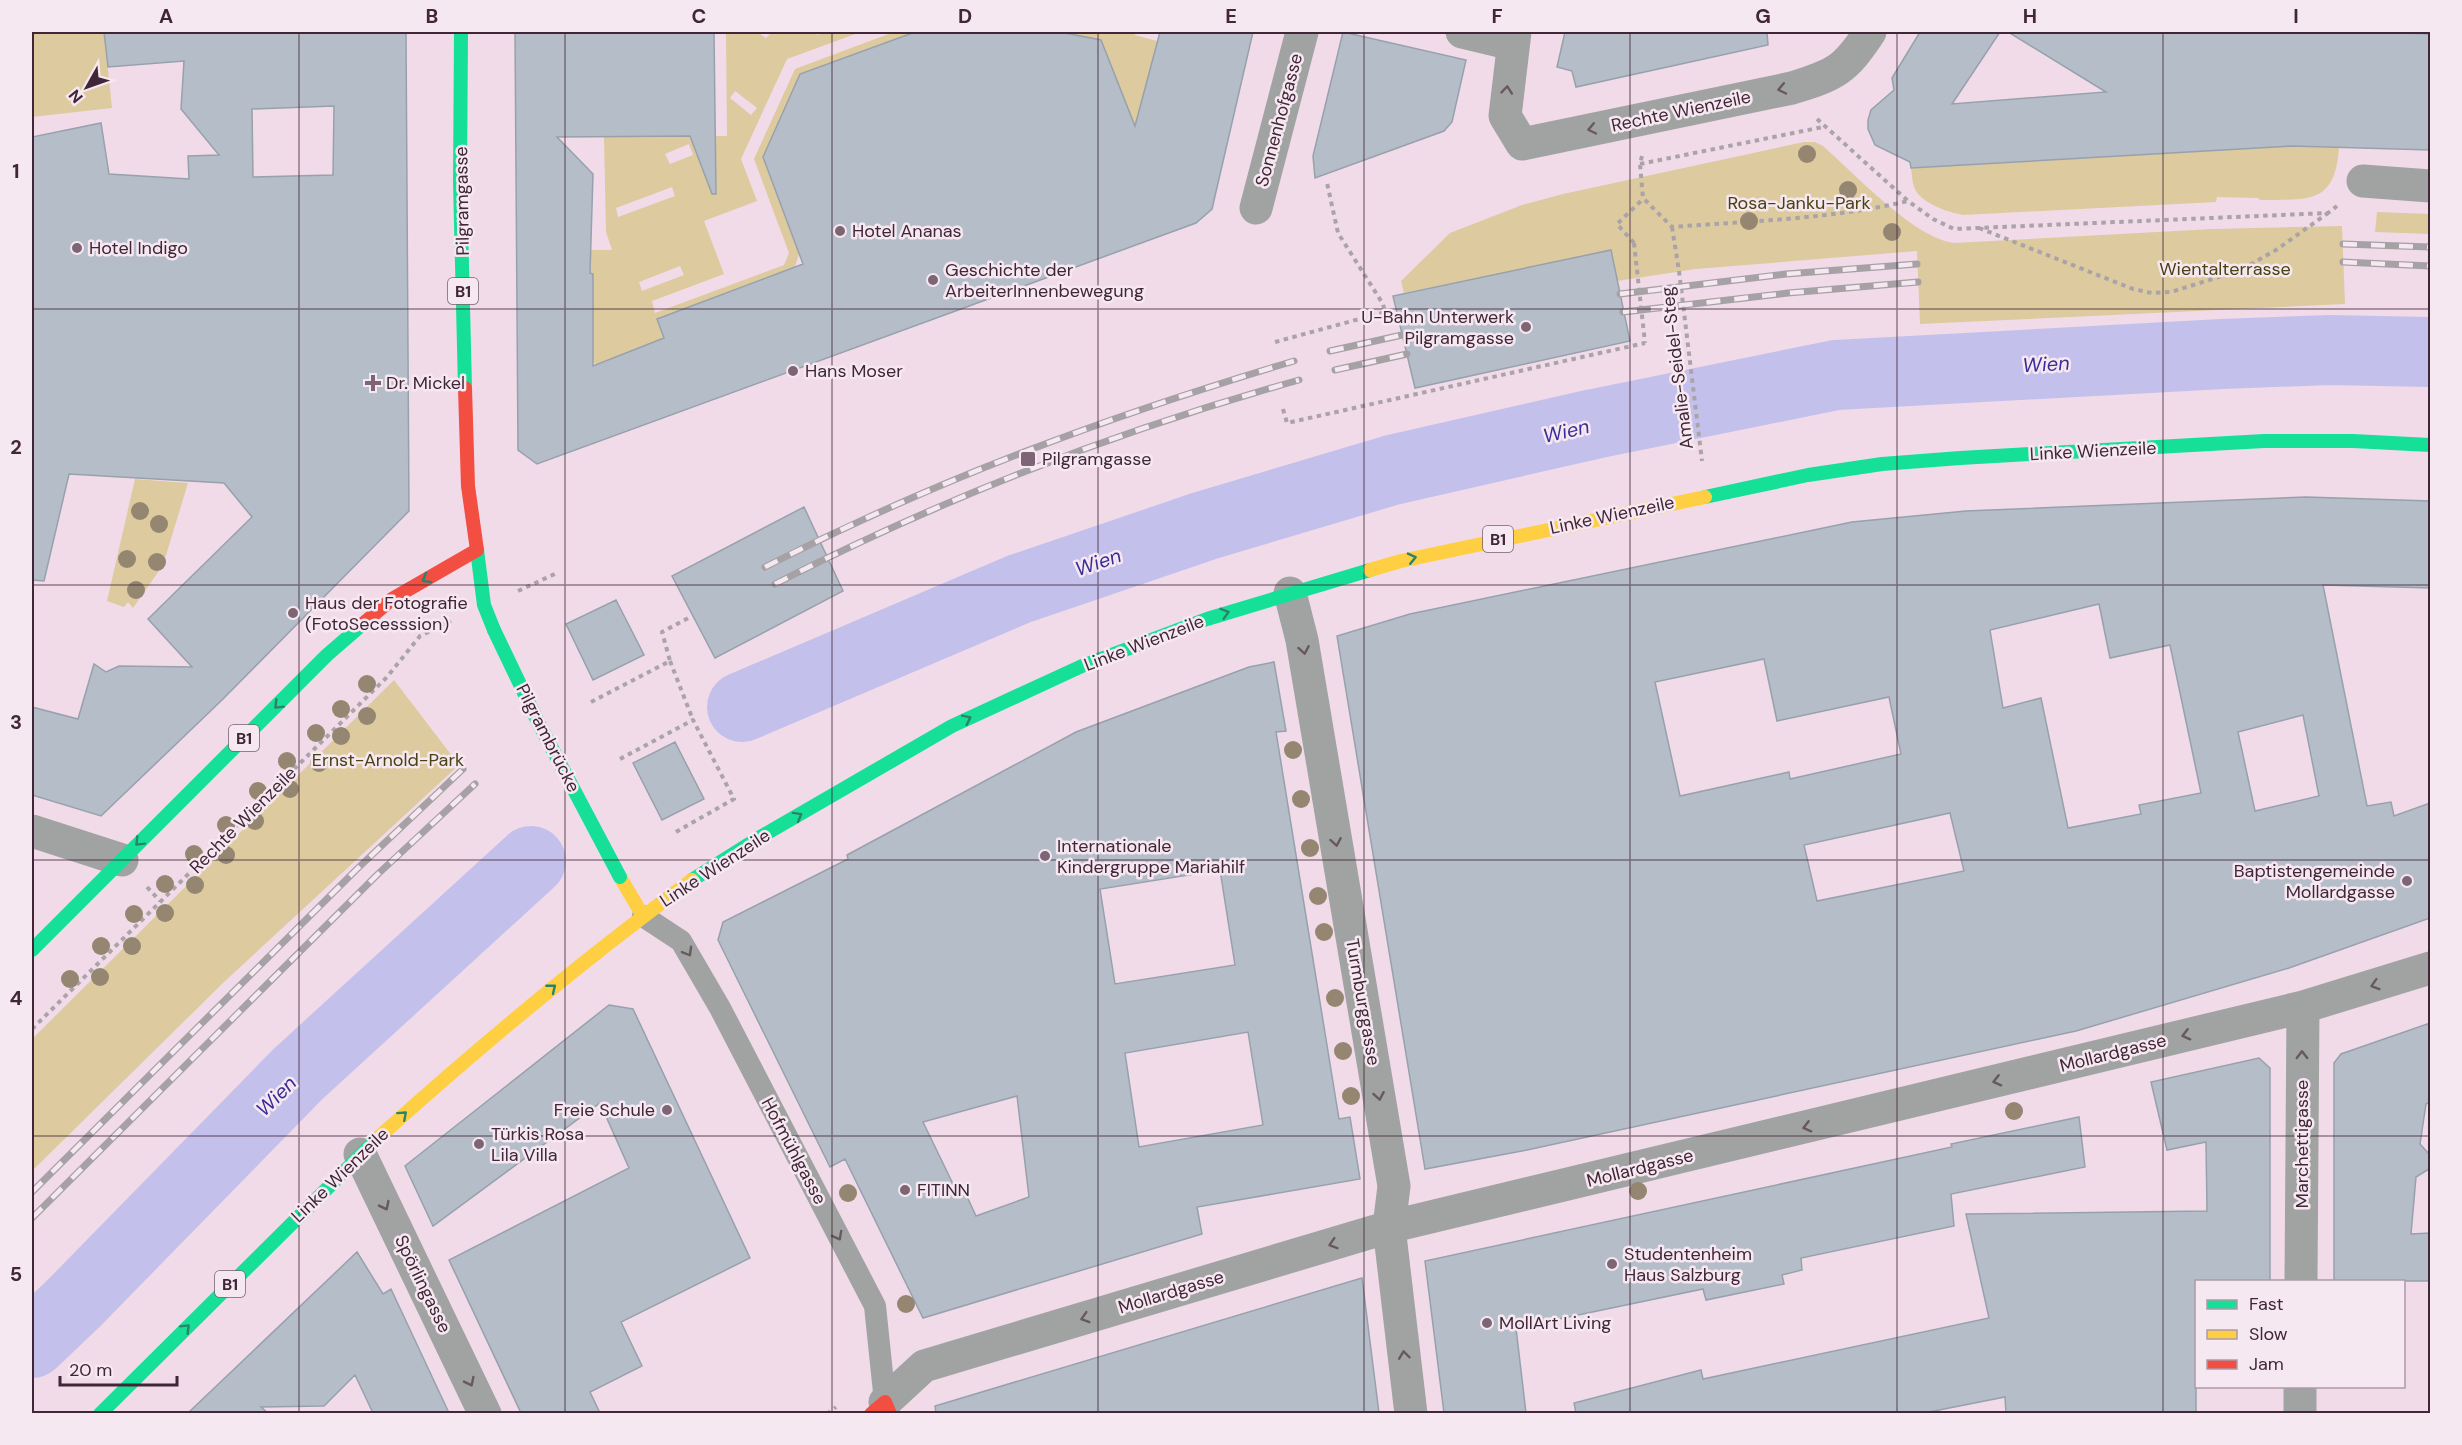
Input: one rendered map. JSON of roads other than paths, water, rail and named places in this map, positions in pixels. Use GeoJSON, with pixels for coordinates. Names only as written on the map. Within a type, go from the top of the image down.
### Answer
{"type":"FeatureCollection","features":[{"type":"Feature","properties":{"kind":"main road","name":"Pilgramgasse"},"geometry":{"type":"LineString","coordinates":[[461,32],[460,182],[468,486],[477,550]]}},
{"type":"Feature","properties":{"kind":"main road","name":"Linke Wienzeile"},"geometry":{"type":"LineString","coordinates":[[100,1413],[360,1154],[472,1053],[643,916],[694,879],[762,836],[952,726],[1082,666],[1207,619],[1401,561],[1749,485],[1844,469],[1960,458],[2264,441],[2353,441],[2430,445]]}},
{"type":"Feature","properties":{"kind":"main road","name":"Pilgrambrücke"},"geometry":{"type":"LineString","coordinates":[[477,550],[484,605],[494,630],[538,722],[643,916]]}},
{"type":"Feature","properties":{"kind":"main road","name":"B1"},"geometry":{"type":"LineString","coordinates":[[32,950],[327,656],[392,599],[477,550]]}},
{"type":"Feature","properties":{"kind":"street","name":"Sonnenhofgasse"},"geometry":{"type":"LineString","coordinates":[[1256,208],[1302,32]]}},
{"type":"Feature","properties":{"kind":"street"},"geometry":{"type":"LineString","coordinates":[[1461,32],[1514,38]]}},
{"type":"Feature","properties":{"kind":"street","name":"Rechte Wienzeile"},"geometry":{"type":"LineString","coordinates":[[1514,38],[1504,116],[1522,144],[1792,88],[1827,77],[1851,59],[1869,32]]}},
{"type":"Feature","properties":{"kind":"street"},"geometry":{"type":"LineString","coordinates":[[2363,181],[2430,186]]}},
{"type":"Feature","properties":{"kind":"street","name":"Turmburggasse"},"geometry":{"type":"LineString","coordinates":[[1290,593],[1302,640],[1394,1186],[1389,1227],[1411,1413]]}},
{"type":"Feature","properties":{"kind":"street"},"geometry":{"type":"LineString","coordinates":[[32,831],[122,860]]}},
{"type":"Feature","properties":{"kind":"street","name":"Mollardgasse"},"geometry":{"type":"LineString","coordinates":[[882,1410],[924,1366],[1389,1227],[2303,1007],[2430,968]]}},
{"type":"Feature","properties":{"kind":"street","name":"Marchettigasse"},"geometry":{"type":"LineString","coordinates":[[2301,1280],[2303,1007]]}},
{"type":"Feature","properties":{"kind":"street","name":"Spörlingasse"},"geometry":{"type":"LineString","coordinates":[[360,1154],[485,1413]]}},
{"type":"Feature","properties":{"kind":"street"},"geometry":{"type":"LineString","coordinates":[[2300,1413],[2301,1388]]}},
{"type":"Feature","properties":{"kind":"lane","name":"Hofmühlgasse"},"geometry":{"type":"LineString","coordinates":[[643,916],[681,941],[720,1008],[875,1306],[882,1410]]}},
{"type":"Feature","properties":{"kind":"waterway","name":"Wien"},"geometry":{"type":"LineString","coordinates":[[742,707],[1019,589],[1204,526],[1392,470],[1594,424],[1836,375],[2222,354],[2330,350],[2430,352]]}},
{"type":"Feature","properties":{"kind":"waterway","name":"Wien"},"geometry":{"type":"LineString","coordinates":[[32,1343],[298,1074],[531,861]]}},
{"type":"Feature","properties":{"kind":"railway"},"geometry":{"type":"LineString","coordinates":[[2343,244],[2430,247]]}},
{"type":"Feature","properties":{"kind":"railway"},"geometry":{"type":"LineString","coordinates":[[2343,262],[2430,266]]}},
{"type":"Feature","properties":{"kind":"railway"},"geometry":{"type":"LineString","coordinates":[[1620,294],[1786,274],[1917,264]]}},
{"type":"Feature","properties":{"kind":"railway"},"geometry":{"type":"LineString","coordinates":[[1623,312],[1788,293],[1918,282]]}},
{"type":"Feature","properties":{"kind":"railway"},"geometry":{"type":"LineString","coordinates":[[1330,351],[1402,335]]}},
{"type":"Feature","properties":{"kind":"railway"},"geometry":{"type":"LineString","coordinates":[[1335,370],[1407,354]]}},
{"type":"Feature","properties":{"kind":"railway"},"geometry":{"type":"LineString","coordinates":[[765,567],[895,505],[1025,452],[1158,404],[1294,361]]}},
{"type":"Feature","properties":{"kind":"railway"},"geometry":{"type":"LineString","coordinates":[[775,584],[902,523],[1032,469],[1164,421],[1299,380]]}},
{"type":"Feature","properties":{"kind":"railway"},"geometry":{"type":"LineString","coordinates":[[32,1192],[358,868],[463,769]]}},
{"type":"Feature","properties":{"kind":"railway"},"geometry":{"type":"LineString","coordinates":[[32,1218],[379,873],[475,784]]}},
{"type":"Feature","properties":{"kind":"place","name":"Hotel Ananas"},"geometry":{"type":"Point","coordinates":[840,231]}},
{"type":"Feature","properties":{"kind":"place","name":"Hotel Indigo"},"geometry":{"type":"Point","coordinates":[77,248]}},
{"type":"Feature","properties":{"kind":"place","name":"Geschichte der ArbeiterInnenbewegung"},"geometry":{"type":"Point","coordinates":[933,280]}},
{"type":"Feature","properties":{"kind":"place","name":"U-Bahn Unterwerk Pilgramgasse"},"geometry":{"type":"Point","coordinates":[1526,327]}},
{"type":"Feature","properties":{"kind":"place","name":"Hans Moser"},"geometry":{"type":"Point","coordinates":[793,371]}},
{"type":"Feature","properties":{"kind":"place","name":"Dr. Mickel"},"geometry":{"type":"Point","coordinates":[373,383]}},
{"type":"Feature","properties":{"kind":"place","name":"Pilgramgasse"},"geometry":{"type":"Point","coordinates":[1028,459]}},
{"type":"Feature","properties":{"kind":"place","name":"Haus der Fotografie (FotoSecesssion)"},"geometry":{"type":"Point","coordinates":[293,613]}},
{"type":"Feature","properties":{"kind":"place","name":"Internationale Kindergruppe Mariahilf"},"geometry":{"type":"Point","coordinates":[1045,856]}},
{"type":"Feature","properties":{"kind":"place","name":"Baptistengemeinde Mollardgasse"},"geometry":{"type":"Point","coordinates":[2407,881]}},
{"type":"Feature","properties":{"kind":"place","name":"Freie Schule"},"geometry":{"type":"Point","coordinates":[667,1110]}},
{"type":"Feature","properties":{"kind":"place","name":"Türkis Rosa Lila Villa"},"geometry":{"type":"Point","coordinates":[479,1144]}},
{"type":"Feature","properties":{"kind":"place","name":"FITINN"},"geometry":{"type":"Point","coordinates":[905,1190]}},
{"type":"Feature","properties":{"kind":"place","name":"Studentenheim Haus Salzburg"},"geometry":{"type":"Point","coordinates":[1612,1264]}},
{"type":"Feature","properties":{"kind":"place","name":"MollArt Living"},"geometry":{"type":"Point","coordinates":[1487,1323]}},
{"type":"Feature","properties":{"kind":"park label","name":"Rosa-Janku-Park"},"geometry":{"type":"Point","coordinates":[1799,203]}},
{"type":"Feature","properties":{"kind":"park label","name":"Wientalterrasse"},"geometry":{"type":"Point","coordinates":[2225,269]}},
{"type":"Feature","properties":{"kind":"park label","name":"Ernst-Arnold-Park"},"geometry":{"type":"Point","coordinates":[388,760]}}]}
